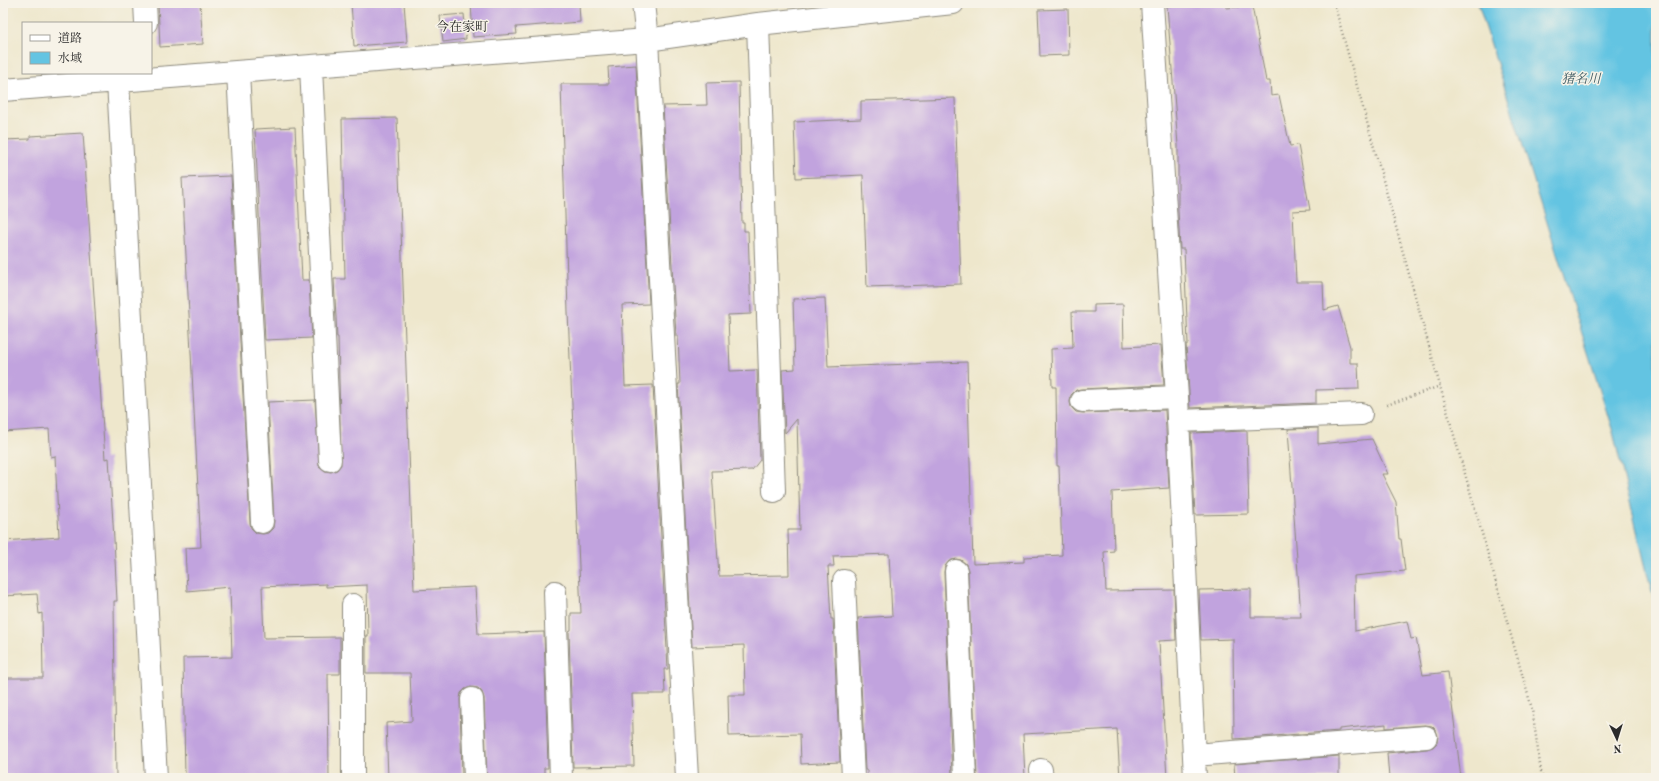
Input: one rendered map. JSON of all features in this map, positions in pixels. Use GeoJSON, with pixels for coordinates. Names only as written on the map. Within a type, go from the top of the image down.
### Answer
{"type":"FeatureCollection","features":[{"type":"Feature","properties":{"kind":"street"},"geometry":{"type":"LineString","coordinates":[[145,3],[146,22]]}},
{"type":"Feature","properties":{"kind":"street"},"geometry":{"type":"LineString","coordinates":[[643,3],[647,40],[687,778]]}},
{"type":"Feature","properties":{"kind":"street"},"geometry":{"type":"LineString","coordinates":[[3,90],[118,81],[150,76],[311,67],[647,40],[758,24],[952,3]]}},
{"type":"Feature","properties":{"kind":"street"},"geometry":{"type":"LineString","coordinates":[[1152,3],[1177,397],[1195,778]]}},
{"type":"Feature","properties":{"kind":"street"},"geometry":{"type":"LineString","coordinates":[[758,24],[774,491]]}},
{"type":"Feature","properties":{"kind":"street"},"geometry":{"type":"LineString","coordinates":[[311,67],[330,460]]}},
{"type":"Feature","properties":{"kind":"street"},"geometry":{"type":"LineString","coordinates":[[238,72],[262,522]]}},
{"type":"Feature","properties":{"kind":"street"},"geometry":{"type":"LineString","coordinates":[[118,81],[156,778]]}},
{"type":"Feature","properties":{"kind":"street"},"geometry":{"type":"LineString","coordinates":[[1082,401],[1177,397]]}},
{"type":"Feature","properties":{"kind":"street"},"geometry":{"type":"LineString","coordinates":[[1178,421],[1361,414]]}},
{"type":"Feature","properties":{"kind":"street"},"geometry":{"type":"LineString","coordinates":[[956,571],[965,778]]}},
{"type":"Feature","properties":{"kind":"street"},"geometry":{"type":"LineString","coordinates":[[844,581],[853,778]]}},
{"type":"Feature","properties":{"kind":"street"},"geometry":{"type":"LineString","coordinates":[[555,592],[561,778]]}},
{"type":"Feature","properties":{"kind":"street"},"geometry":{"type":"LineString","coordinates":[[353,606],[353,778]]}},
{"type":"Feature","properties":{"kind":"street"},"geometry":{"type":"LineString","coordinates":[[472,699],[475,778]]}},
{"type":"Feature","properties":{"kind":"street"},"geometry":{"type":"LineString","coordinates":[[1194,755],[1426,738]]}},
{"type":"Feature","properties":{"kind":"path"},"geometry":{"type":"LineString","coordinates":[[1334,3],[1440,386],[1532,709],[1542,778]]}},
{"type":"Feature","properties":{"kind":"path"},"geometry":{"type":"LineString","coordinates":[[1361,414],[1440,386]]}},
{"type":"Feature","properties":{"kind":"water","name":"猪名川"},"geometry":{"type":"Polygon","coordinates":[[[1478,3],[1656,3],[1656,609],[1613,432],[1478,3]]]}},
{"type":"Feature","properties":{"kind":"building"},"geometry":{"type":"Polygon","coordinates":[[[158,3],[200,3],[203,44],[160,47],[158,3]]]}},
{"type":"Feature","properties":{"kind":"building"},"geometry":{"type":"Polygon","coordinates":[[[351,3],[404,3],[407,42],[354,46],[351,3]]]}},
{"type":"Feature","properties":{"kind":"building"},"geometry":{"type":"Polygon","coordinates":[[[471,3],[579,3],[580,22],[516,27],[517,34],[473,37],[471,3]]]}},
{"type":"Feature","properties":{"kind":"building"},"geometry":{"type":"Polygon","coordinates":[[[1226,3],[1226,8],[1252,6],[1266,81],[1270,81],[1271,96],[1279,95],[1290,146],[1298,145],[1310,210],[1293,211],[1296,282],[1323,282],[1324,310],[1338,306],[1350,347],[1350,363],[1358,363],[1359,389],[1316,390],[1316,403],[1190,408],[1186,344],[1188,344],[1184,249],[1180,249],[1178,210],[1178,145],[1167,6],[1226,3]]]}},
{"type":"Feature","properties":{"kind":"building"},"geometry":{"type":"Polygon","coordinates":[[[1068,9],[1069,55],[1040,56],[1038,10],[1068,9]]]}},
{"type":"Feature","properties":{"kind":"building"},"geometry":{"type":"Polygon","coordinates":[[[464,14],[466,39],[443,42],[440,16],[464,14]]]}},
{"type":"Feature","properties":{"kind":"building"},"geometry":{"type":"Polygon","coordinates":[[[636,65],[649,304],[622,305],[625,386],[653,385],[668,669],[664,669],[665,694],[632,694],[634,766],[573,767],[569,631],[571,630],[571,613],[581,613],[568,312],[561,84],[609,84],[608,67],[636,65]]]}},
{"type":"Feature","properties":{"kind":"building"},"geometry":{"type":"Polygon","coordinates":[[[739,82],[742,223],[744,223],[744,231],[748,231],[751,314],[728,315],[730,371],[757,370],[760,460],[752,470],[712,471],[719,576],[789,575],[788,530],[800,530],[797,419],[785,433],[782,370],[795,369],[793,299],[825,298],[828,367],[967,362],[973,564],[1024,562],[1024,557],[1062,555],[1059,466],[1057,466],[1056,387],[1052,387],[1051,349],[1073,348],[1072,312],[1094,312],[1094,305],[1123,304],[1124,347],[1161,345],[1164,385],[1081,389],[1076,390],[1071,395],[1070,402],[1071,407],[1076,412],[1083,413],[1165,410],[1169,488],[1112,492],[1114,551],[1104,552],[1106,591],[1174,590],[1176,640],[1159,641],[1167,778],[1120,778],[1117,729],[1023,734],[1025,778],[977,778],[968,570],[966,564],[961,560],[956,559],[949,561],[945,566],[944,572],[952,778],[867,778],[867,770],[865,770],[858,618],[892,616],[889,554],[833,556],[834,566],[828,566],[831,619],[833,619],[840,762],[801,764],[800,734],[729,736],[728,695],[745,695],[744,645],[692,647],[678,384],[680,384],[678,336],[676,336],[663,106],[707,105],[706,83],[739,82]]]}},
{"type":"Feature","properties":{"kind":"building"},"geometry":{"type":"Polygon","coordinates":[[[955,98],[961,284],[867,287],[863,175],[796,178],[794,122],[861,119],[861,101],[955,98]]]}},
{"type":"Feature","properties":{"kind":"building"},"geometry":{"type":"Polygon","coordinates":[[[397,118],[414,590],[475,587],[478,634],[544,632],[548,768],[544,768],[544,778],[487,778],[484,698],[482,692],[478,688],[471,687],[465,689],[461,693],[460,699],[462,778],[388,778],[386,723],[412,721],[410,673],[366,673],[366,636],[368,636],[367,585],[326,587],[326,584],[262,587],[264,638],[340,637],[340,674],[328,674],[329,778],[185,778],[183,658],[232,657],[230,587],[187,591],[185,548],[201,547],[182,178],[231,176],[250,523],[251,528],[256,533],[268,533],[273,528],[274,521],[268,402],[315,400],[319,466],[325,471],[331,472],[337,470],[341,465],[338,337],[334,279],[345,279],[342,119],[397,118]]]}},
{"type":"Feature","properties":{"kind":"building"},"geometry":{"type":"Polygon","coordinates":[[[295,127],[302,280],[309,280],[312,338],[265,340],[255,129],[295,127]]]}},
{"type":"Feature","properties":{"kind":"building"},"geometry":{"type":"Polygon","coordinates":[[[83,133],[105,459],[109,458],[114,539],[117,601],[114,601],[116,778],[3,778],[3,678],[43,678],[42,613],[39,614],[37,594],[3,596],[3,541],[59,537],[55,456],[51,457],[49,429],[3,432],[3,140],[30,139],[30,136],[83,133]]]}},
{"type":"Feature","properties":{"kind":"building"},"geometry":{"type":"Polygon","coordinates":[[[1318,428],[1318,444],[1372,439],[1388,474],[1382,474],[1396,502],[1399,539],[1401,539],[1405,571],[1354,576],[1355,631],[1407,621],[1411,639],[1416,638],[1423,675],[1448,672],[1461,778],[1389,778],[1387,753],[1427,749],[1433,747],[1437,743],[1438,736],[1436,730],[1432,726],[1425,725],[1386,728],[1386,724],[1339,729],[1339,731],[1234,739],[1233,639],[1201,640],[1199,590],[1251,589],[1251,617],[1301,617],[1288,429],[1318,428]]]}},
{"type":"Feature","properties":{"kind":"building"},"geometry":{"type":"Polygon","coordinates":[[[1247,431],[1249,514],[1195,515],[1191,433],[1247,431]]]}},
{"type":"Feature","properties":{"kind":"building"},"geometry":{"type":"Polygon","coordinates":[[[1339,756],[1339,778],[1235,778],[1234,764],[1339,756]]]}},
{"type":"Feature","properties":{"kind":"district","name":"今在家町"},"geometry":{"type":"Point","coordinates":[462,27]}}]}
